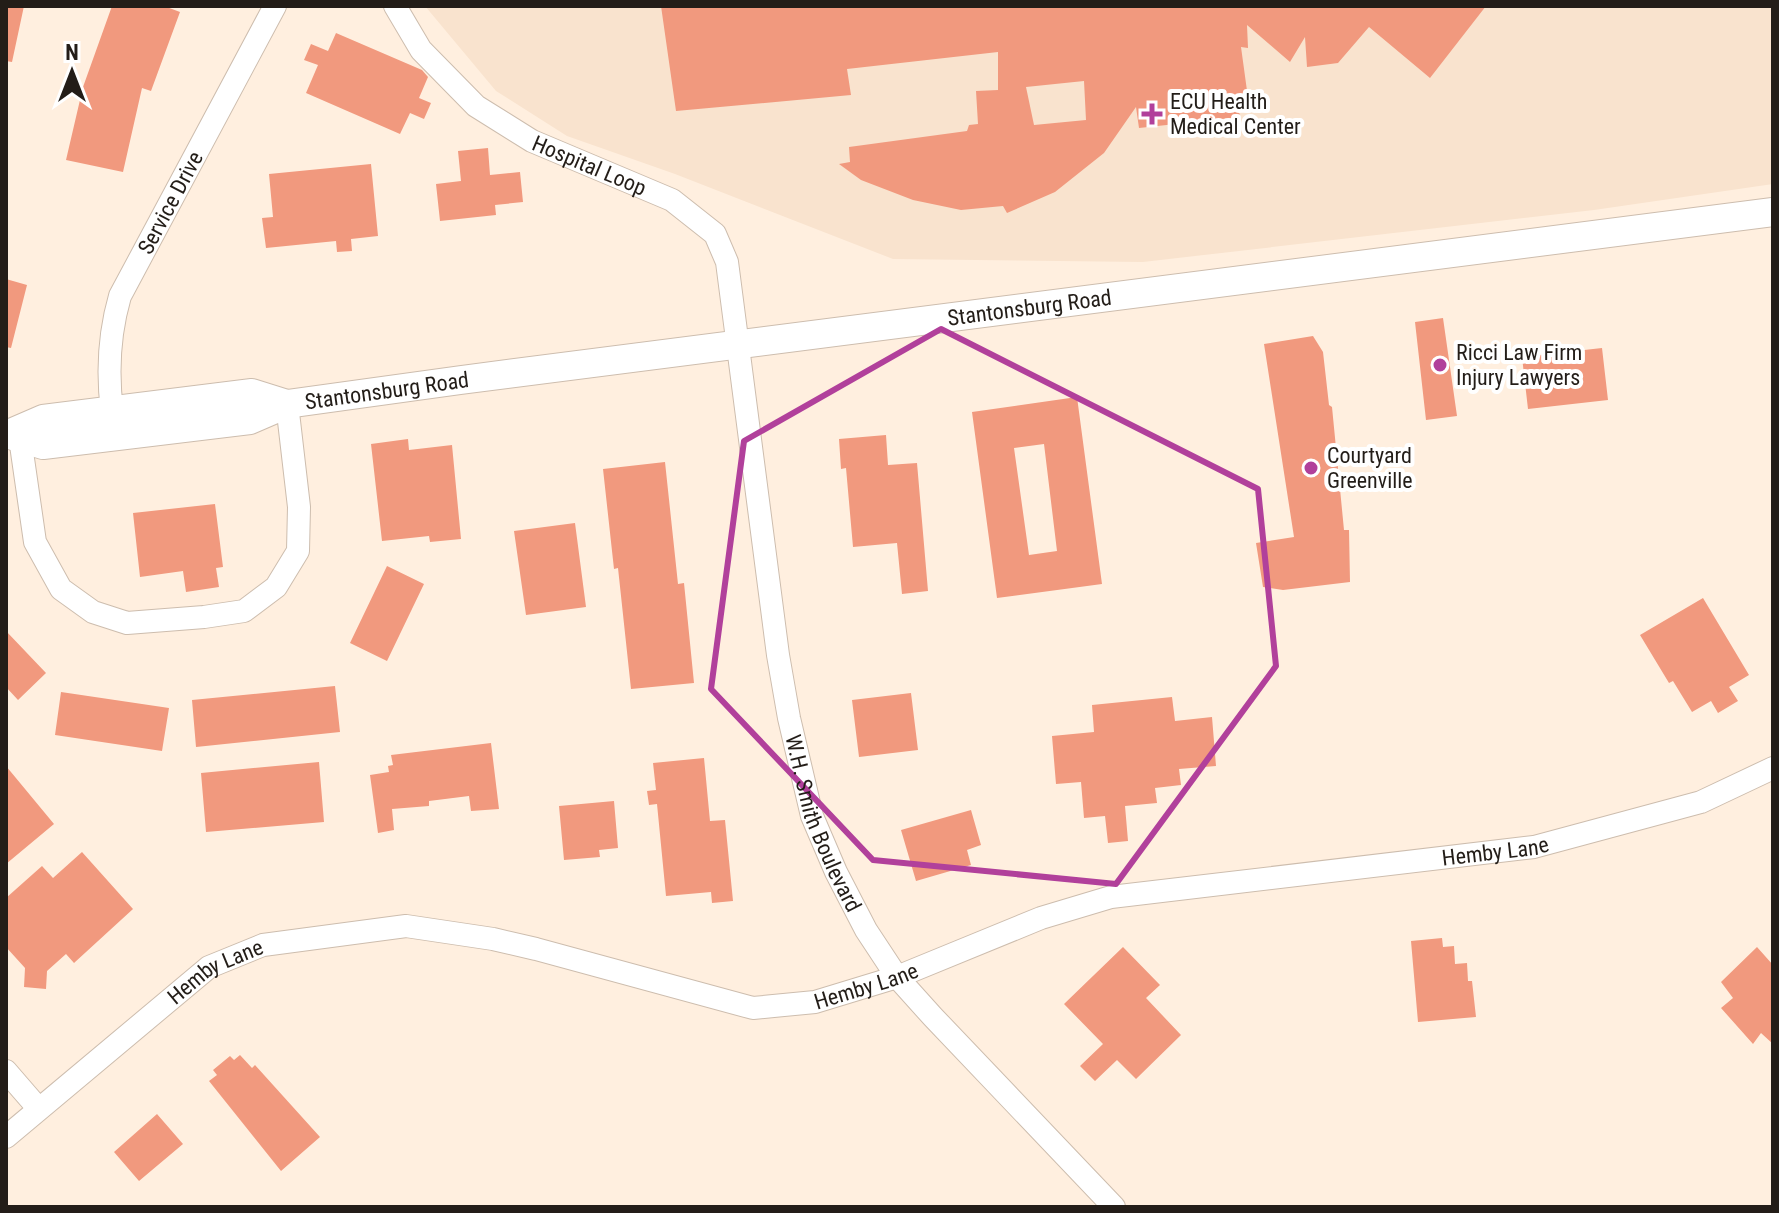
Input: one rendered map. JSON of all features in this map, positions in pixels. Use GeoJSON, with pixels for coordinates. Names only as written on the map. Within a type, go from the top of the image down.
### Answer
{"type":"FeatureCollection","features":[{"type":"Feature","properties":{"kind":"main road","name":"Stantonsburg Road"},"geometry":{"type":"LineString","coordinates":[[12,436],[43,445],[250,420],[287,404],[739,343],[1773,212]]}},
{"type":"Feature","properties":{"kind":"main road","name":"Stantonsburg Road"},"geometry":{"type":"LineString","coordinates":[[12,436],[43,419],[252,393],[287,404]]}},
{"type":"Feature","properties":{"kind":"street","name":"Service Drive"},"geometry":{"type":"LineString","coordinates":[[112,411],[109,382],[112,325],[120,296],[275,6]]}},
{"type":"Feature","properties":{"kind":"street","name":"Hospital Loop"},"geometry":{"type":"LineString","coordinates":[[395,6],[421,50],[476,106],[532,141],[672,200],[715,234],[727,262],[739,343]]}},
{"type":"Feature","properties":{"kind":"street","name":"W.H. Smith Boulevard"},"geometry":{"type":"LineString","coordinates":[[739,343],[778,655],[789,718],[812,816],[836,872],[866,930],[897,977],[1114,1207]]}},
{"type":"Feature","properties":{"kind":"street"},"geometry":{"type":"LineString","coordinates":[[12,436],[35,542],[61,589],[93,612],[127,623],[204,617],[244,611],[276,587],[298,551],[299,507],[287,404]]}},
{"type":"Feature","properties":{"kind":"street","name":"Hemby Lane"},"geometry":{"type":"LineString","coordinates":[[6,1137],[209,967],[263,945],[406,926],[522,946],[753,1008],[815,1002],[897,977],[1041,918],[1111,897],[1534,847],[1701,802],[1773,768]]}},
{"type":"Feature","properties":{"kind":"street"},"geometry":{"type":"LineString","coordinates":[[6,1071],[38,1108]]}},
{"type":"Feature","properties":{"kind":"highlighted area"},"geometry":{"type":"Polygon","coordinates":[[[941,329],[1258,489],[1276,666],[1116,884],[873,860],[711,689],[744,441],[941,329]]]}},
{"type":"Feature","properties":{"kind":"shaded area","name":"ECU Health Medical Center"},"geometry":{"type":"Polygon","coordinates":[[[425,6],[1773,6],[1773,184],[1594,210],[1143,262],[893,259],[675,174],[567,136],[496,91],[425,6]]]}},
{"type":"Feature","properties":{"kind":"building"},"geometry":{"type":"Polygon","coordinates":[[[6,6],[24,6],[12,62],[6,61],[6,6]]]}},
{"type":"Feature","properties":{"kind":"building"},"geometry":{"type":"Polygon","coordinates":[[[112,6],[164,6],[180,12],[151,91],[142,88],[123,172],[66,160],[83,87],[112,6]]]}},
{"type":"Feature","properties":{"kind":"building","name":"ECU Health Medical Center"},"geometry":{"type":"Polygon","coordinates":[[[661,6],[1486,6],[1430,78],[1369,27],[1338,63],[1307,67],[1305,37],[1290,62],[1247,25],[1248,48],[1241,47],[1248,98],[1237,99],[1240,117],[1139,128],[1136,107],[1104,153],[1055,192],[1007,213],[1003,206],[961,210],[913,200],[861,180],[839,164],[850,162],[849,147],[967,131],[969,125],[978,124],[976,91],[998,90],[998,52],[847,69],[851,95],[676,111],[661,6]],[[1084,81],[1026,87],[1034,125],[1086,120],[1084,81]]]}},
{"type":"Feature","properties":{"kind":"building"},"geometry":{"type":"Polygon","coordinates":[[[336,33],[422,70],[428,77],[419,98],[431,103],[424,119],[410,113],[400,134],[306,93],[318,65],[304,60],[311,44],[328,51],[336,33]]]}},
{"type":"Feature","properties":{"kind":"building"},"geometry":{"type":"Polygon","coordinates":[[[488,148],[490,175],[520,172],[523,202],[495,205],[496,215],[440,221],[436,184],[461,181],[458,151],[488,148]]]}},
{"type":"Feature","properties":{"kind":"building"},"geometry":{"type":"Polygon","coordinates":[[[371,164],[378,236],[351,239],[352,251],[337,252],[336,241],[266,248],[262,218],[273,217],[269,174],[371,164]]]}},
{"type":"Feature","properties":{"kind":"building"},"geometry":{"type":"Polygon","coordinates":[[[6,279],[27,285],[11,348],[6,347],[6,279]]]}},
{"type":"Feature","properties":{"kind":"building"},"geometry":{"type":"Polygon","coordinates":[[[1443,318],[1457,416],[1426,420],[1415,322],[1443,318]]]}},
{"type":"Feature","properties":{"kind":"building","name":"Courtyard Greenville"},"geometry":{"type":"Polygon","coordinates":[[[1313,336],[1323,352],[1329,405],[1332,407],[1344,530],[1349,530],[1350,582],[1283,590],[1263,587],[1256,543],[1294,537],[1264,344],[1313,336]]]}},
{"type":"Feature","properties":{"kind":"building"},"geometry":{"type":"Polygon","coordinates":[[[1602,348],[1608,400],[1528,409],[1522,357],[1602,348]]]}},
{"type":"Feature","properties":{"kind":"building"},"geometry":{"type":"Polygon","coordinates":[[[1077,397],[1102,584],[997,598],[972,412],[1077,397]],[[1044,444],[1014,448],[1029,555],[1057,551],[1044,444]]]}},
{"type":"Feature","properties":{"kind":"building"},"geometry":{"type":"Polygon","coordinates":[[[886,435],[888,465],[917,463],[928,591],[902,594],[897,543],[853,547],[846,468],[841,469],[839,439],[886,435]]]}},
{"type":"Feature","properties":{"kind":"building"},"geometry":{"type":"Polygon","coordinates":[[[408,439],[409,450],[452,445],[461,539],[430,542],[429,536],[382,541],[371,444],[408,439]]]}},
{"type":"Feature","properties":{"kind":"building"},"geometry":{"type":"Polygon","coordinates":[[[665,462],[678,584],[684,583],[694,683],[631,689],[603,469],[665,462]]]}},
{"type":"Feature","properties":{"kind":"building"},"geometry":{"type":"Polygon","coordinates":[[[215,504],[223,567],[216,568],[219,587],[186,592],[183,571],[140,577],[133,513],[215,504]]]}},
{"type":"Feature","properties":{"kind":"building"},"geometry":{"type":"Polygon","coordinates":[[[575,523],[586,607],[526,615],[514,531],[575,523]]]}},
{"type":"Feature","properties":{"kind":"building"},"geometry":{"type":"Polygon","coordinates":[[[387,566],[424,584],[387,661],[350,643],[387,566]]]}},
{"type":"Feature","properties":{"kind":"building"},"geometry":{"type":"Polygon","coordinates":[[[1703,598],[1749,675],[1729,687],[1738,701],[1718,713],[1711,701],[1692,712],[1673,681],[1669,683],[1640,635],[1703,598]]]}},
{"type":"Feature","properties":{"kind":"building"},"geometry":{"type":"Polygon","coordinates":[[[6,631],[46,673],[18,700],[6,687],[6,631]]]}},
{"type":"Feature","properties":{"kind":"building"},"geometry":{"type":"Polygon","coordinates":[[[335,686],[340,732],[196,747],[192,700],[335,686]]]}},
{"type":"Feature","properties":{"kind":"building"},"geometry":{"type":"Polygon","coordinates":[[[61,692],[169,708],[162,751],[55,735],[61,692]]]}},
{"type":"Feature","properties":{"kind":"building"},"geometry":{"type":"Polygon","coordinates":[[[911,693],[918,750],[859,757],[852,700],[911,693]]]}},
{"type":"Feature","properties":{"kind":"building"},"geometry":{"type":"Polygon","coordinates":[[[1172,697],[1175,721],[1212,717],[1216,766],[1179,769],[1181,785],[1155,788],[1157,803],[1125,806],[1128,841],[1108,843],[1105,816],[1084,818],[1081,782],[1056,784],[1052,736],[1094,732],[1092,705],[1172,697]]]}},
{"type":"Feature","properties":{"kind":"building"},"geometry":{"type":"Polygon","coordinates":[[[491,743],[499,809],[471,811],[469,796],[429,801],[429,806],[392,809],[394,830],[378,833],[370,775],[389,772],[388,766],[393,765],[391,755],[491,743]]]}},
{"type":"Feature","properties":{"kind":"building"},"geometry":{"type":"Polygon","coordinates":[[[704,758],[710,821],[725,820],[733,901],[712,903],[711,892],[666,896],[657,804],[649,805],[647,791],[656,790],[653,763],[704,758]]]}},
{"type":"Feature","properties":{"kind":"building"},"geometry":{"type":"Polygon","coordinates":[[[319,762],[324,822],[206,832],[201,773],[319,762]]]}},
{"type":"Feature","properties":{"kind":"building"},"geometry":{"type":"Polygon","coordinates":[[[6,766],[54,824],[6,864],[6,766]]]}},
{"type":"Feature","properties":{"kind":"building"},"geometry":{"type":"Polygon","coordinates":[[[614,801],[618,848],[599,850],[600,857],[564,860],[559,806],[614,801]]]}},
{"type":"Feature","properties":{"kind":"building"},"geometry":{"type":"Polygon","coordinates":[[[971,810],[981,845],[967,850],[971,865],[916,881],[901,830],[971,810]]]}},
{"type":"Feature","properties":{"kind":"building"},"geometry":{"type":"Polygon","coordinates":[[[82,852],[133,909],[74,963],[66,954],[47,971],[46,989],[24,987],[25,968],[6,947],[6,898],[42,866],[53,878],[82,852]]]}},
{"type":"Feature","properties":{"kind":"building"},"geometry":{"type":"Polygon","coordinates":[[[1442,938],[1443,947],[1454,946],[1455,964],[1467,963],[1476,1017],[1418,1022],[1411,941],[1442,938]]]}},
{"type":"Feature","properties":{"kind":"building"},"geometry":{"type":"Polygon","coordinates":[[[1123,947],[1160,985],[1146,998],[1181,1035],[1136,1079],[1117,1060],[1095,1081],[1080,1066],[1103,1044],[1064,1004],[1123,947]]]}},
{"type":"Feature","properties":{"kind":"building"},"geometry":{"type":"Polygon","coordinates":[[[1757,947],[1773,965],[1773,1044],[1761,1033],[1753,1044],[1721,1008],[1733,998],[1721,982],[1757,947]]]}},
{"type":"Feature","properties":{"kind":"building"},"geometry":{"type":"Polygon","coordinates":[[[240,1055],[252,1068],[255,1065],[320,1137],[281,1171],[209,1081],[217,1075],[213,1070],[230,1056],[234,1060],[240,1055]]]}},
{"type":"Feature","properties":{"kind":"building"},"geometry":{"type":"Polygon","coordinates":[[[157,1114],[183,1144],[139,1181],[114,1152],[157,1114]]]}},
{"type":"Feature","properties":{"kind":"place","name":"ECU Health Medical Center"},"geometry":{"type":"Point","coordinates":[1152,114]}},
{"type":"Feature","properties":{"kind":"place","name":"Ricci Law Firm Injury Lawyers"},"geometry":{"type":"Point","coordinates":[1440,365]}},
{"type":"Feature","properties":{"kind":"place","name":"Courtyard Greenville"},"geometry":{"type":"Point","coordinates":[1311,468]}}]}
